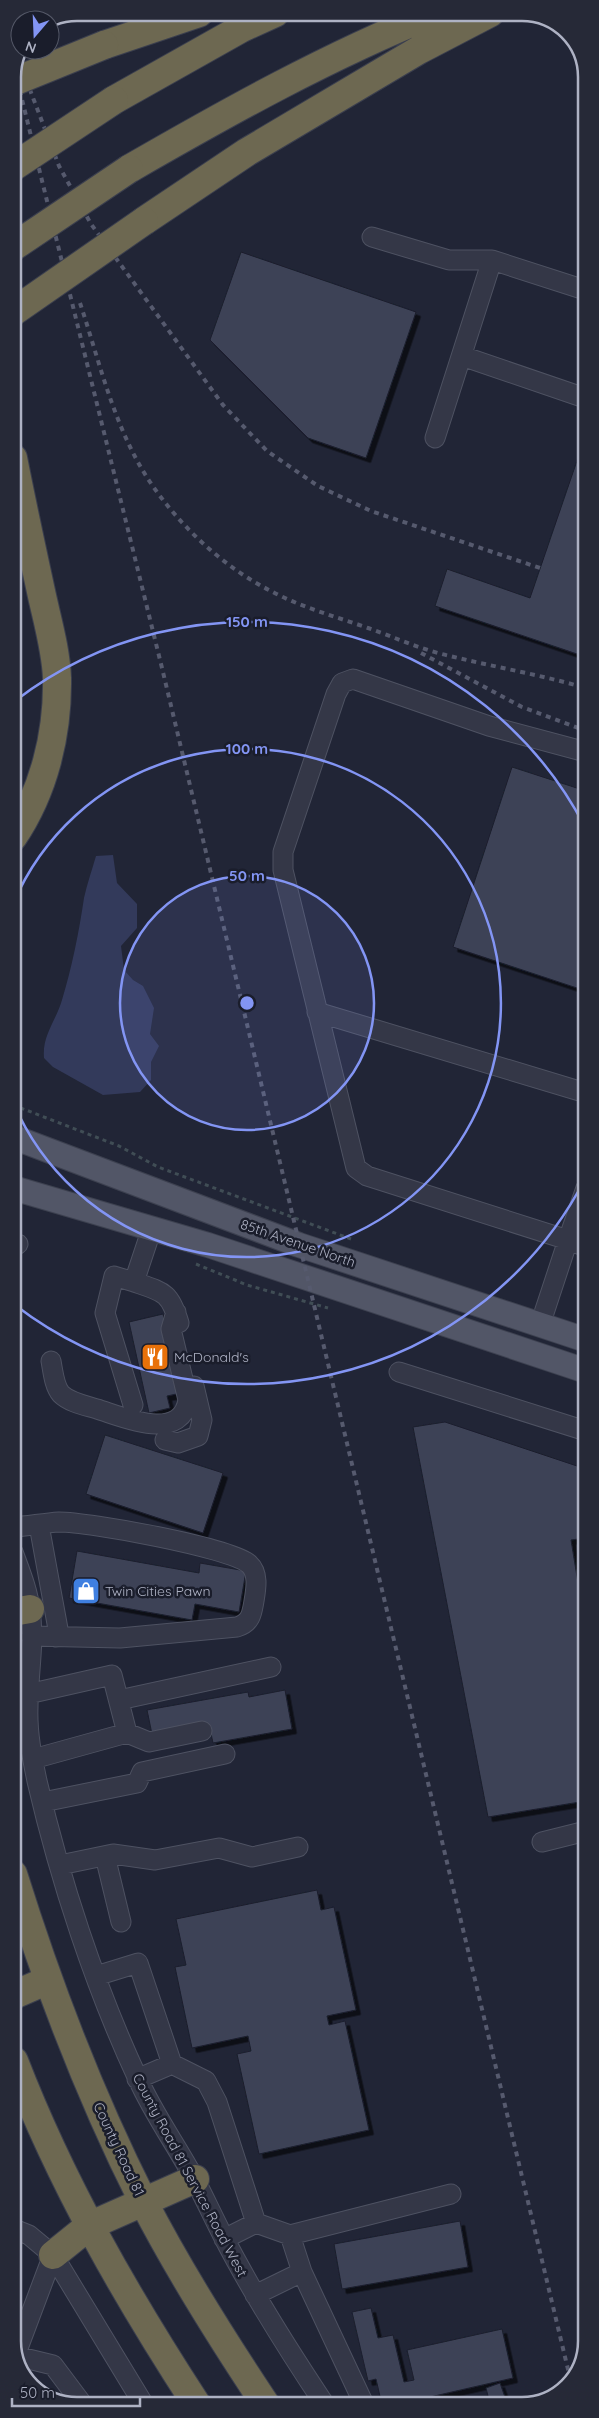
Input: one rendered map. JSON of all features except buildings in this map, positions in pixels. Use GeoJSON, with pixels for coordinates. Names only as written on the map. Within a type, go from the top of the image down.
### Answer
{"type":"FeatureCollection","features":[{"type":"Feature","properties":{"kind":"highway"},"geometry":{"type":"LineString","coordinates":[[21,78],[104,45],[175,21]]}},
{"type":"Feature","properties":{"kind":"highway"},"geometry":{"type":"LineString","coordinates":[[21,161],[114,100],[257,21]]}},
{"type":"Feature","properties":{"kind":"highway"},"geometry":{"type":"LineString","coordinates":[[21,242],[129,170],[215,119],[280,85],[418,21]]}},
{"type":"Feature","properties":{"kind":"highway"},"geometry":{"type":"LineString","coordinates":[[21,306],[247,152],[419,50],[475,21]]}},
{"type":"Feature","properties":{"kind":"highway"},"geometry":{"type":"LineString","coordinates":[[21,496],[52,642],[57,677],[55,718],[47,762],[37,793],[21,822]]}},
{"type":"Feature","properties":{"kind":"highway","name":"County Road 81"},"geometry":{"type":"LineString","coordinates":[[21,1898],[48,1980],[77,2056],[143,2201],[236,2360],[261,2397]]}},
{"type":"Feature","properties":{"kind":"highway"},"geometry":{"type":"LineString","coordinates":[[21,1992],[48,1980]]}},
{"type":"Feature","properties":{"kind":"highway"},"geometry":{"type":"LineString","coordinates":[[21,2077],[60,2169],[89,2226],[165,2356],[192,2397]]}},
{"type":"Feature","properties":{"kind":"highway"},"geometry":{"type":"LineString","coordinates":[[54,2255],[89,2226],[195,2179]]}},
{"type":"Feature","properties":{"kind":"main road","name":"85th Avenue North"},"geometry":{"type":"LineString","coordinates":[[21,1140],[299,1245],[578,1337]]}},
{"type":"Feature","properties":{"kind":"main road"},"geometry":{"type":"LineString","coordinates":[[21,1190],[152,1228],[578,1368]]}},
{"type":"Feature","properties":{"kind":"main road"},"geometry":{"type":"LineString","coordinates":[[531,1353],[540,1325]]}},
{"type":"Feature","properties":{"kind":"street"},"geometry":{"type":"LineString","coordinates":[[372,237],[450,260],[492,260],[578,288]]}},
{"type":"Feature","properties":{"kind":"street"},"geometry":{"type":"LineString","coordinates":[[435,438],[492,260]]}},
{"type":"Feature","properties":{"kind":"street"},"geometry":{"type":"LineString","coordinates":[[462,356],[578,395]]}},
{"type":"Feature","properties":{"kind":"street"},"geometry":{"type":"LineString","coordinates":[[578,750],[489,726],[353,679],[342,683],[336,694],[283,852],[283,870],[356,1168],[367,1176],[578,1243]]}},
{"type":"Feature","properties":{"kind":"street"},"geometry":{"type":"LineString","coordinates":[[317,1012],[578,1091]]}},
{"type":"Feature","properties":{"kind":"street"},"geometry":{"type":"LineString","coordinates":[[540,1325],[578,1211]]}},
{"type":"Feature","properties":{"kind":"street"},"geometry":{"type":"LineString","coordinates":[[134,1282],[152,1228]]}},
{"type":"Feature","properties":{"kind":"street"},"geometry":{"type":"LineString","coordinates":[[133,1405],[105,1313],[114,1276],[159,1290],[170,1298],[176,1312],[202,1420],[202,1428],[198,1436],[178,1443],[165,1440],[59,1404],[52,1398],[46,1378],[51,1361],[59,1391],[63,1396],[128,1419],[153,1424],[174,1421],[187,1409],[188,1400]]}},
{"type":"Feature","properties":{"kind":"street"},"geometry":{"type":"LineString","coordinates":[[165,1440],[173,1440],[181,1435],[190,1410],[171,1329],[176,1312]]}},
{"type":"Feature","properties":{"kind":"street"},"geometry":{"type":"LineString","coordinates":[[399,1372],[578,1428]]}},
{"type":"Feature","properties":{"kind":"street"},"geometry":{"type":"LineString","coordinates":[[21,1526],[70,1524],[117,1530],[198,1546],[235,1557],[249,1565],[254,1572],[256,1588],[251,1617],[244,1624],[203,1632],[120,1638],[32,1636]]}},
{"type":"Feature","properties":{"kind":"street"},"geometry":{"type":"LineString","coordinates":[[39,1525],[58,1629],[56,1637]]}},
{"type":"Feature","properties":{"kind":"street","name":"County Road 81 Service Road West"},"geometry":{"type":"LineString","coordinates":[[21,1573],[23,1578],[22,1611],[32,1636],[28,1694],[29,1739],[60,1865],[96,1976],[137,2078],[195,2179],[224,2239],[274,2327],[320,2397]]}},
{"type":"Feature","properties":{"kind":"street"},"geometry":{"type":"LineString","coordinates":[[118,1700],[271,1667]]}},
{"type":"Feature","properties":{"kind":"street"},"geometry":{"type":"LineString","coordinates":[[28,1694],[112,1675],[127,1733]]}},
{"type":"Feature","properties":{"kind":"street"},"geometry":{"type":"LineString","coordinates":[[33,1760],[127,1733],[149,1742],[202,1731]]}},
{"type":"Feature","properties":{"kind":"street"},"geometry":{"type":"LineString","coordinates":[[43,1802],[137,1783],[142,1772],[225,1754]]}},
{"type":"Feature","properties":{"kind":"street"},"geometry":{"type":"LineString","coordinates":[[542,1842],[578,1833]]}},
{"type":"Feature","properties":{"kind":"street"},"geometry":{"type":"LineString","coordinates":[[60,1865],[113,1854],[156,1860],[219,1848],[252,1857],[298,1847]]}},
{"type":"Feature","properties":{"kind":"street"},"geometry":{"type":"LineString","coordinates":[[105,1856],[121,1922]]}},
{"type":"Feature","properties":{"kind":"street"},"geometry":{"type":"LineString","coordinates":[[96,1976],[138,1963],[172,2064],[206,2081],[218,2102],[256,2223]]}},
{"type":"Feature","properties":{"kind":"street"},"geometry":{"type":"LineString","coordinates":[[137,2078],[172,2064]]}},
{"type":"Feature","properties":{"kind":"street"},"geometry":{"type":"LineString","coordinates":[[224,2239],[256,2223],[290,2235],[451,2194]]}},
{"type":"Feature","properties":{"kind":"street"},"geometry":{"type":"LineString","coordinates":[[21,2231],[30,2235],[54,2255],[139,2397]]}},
{"type":"Feature","properties":{"kind":"street"},"geometry":{"type":"LineString","coordinates":[[290,2235],[302,2272],[361,2397]]}},
{"type":"Feature","properties":{"kind":"street"},"geometry":{"type":"LineString","coordinates":[[21,2342],[54,2255]]}},
{"type":"Feature","properties":{"kind":"street"},"geometry":{"type":"LineString","coordinates":[[256,2295],[302,2272]]}},
{"type":"Feature","properties":{"kind":"street"},"geometry":{"type":"LineString","coordinates":[[24,2358],[53,2365],[77,2397]]}},
{"type":"Feature","properties":{"kind":"path"},"geometry":{"type":"LineString","coordinates":[[21,1107],[119,1146],[158,1167],[353,1240]]}},
{"type":"Feature","properties":{"kind":"water"},"geometry":{"type":"Polygon","coordinates":[[[113,855],[117,883],[137,904],[137,928],[121,946],[124,970],[133,980],[143,986],[154,1008],[150,1034],[159,1046],[151,1062],[151,1080],[140,1092],[103,1095],[53,1067],[44,1058],[44,1050],[47,1035],[66,988],[85,893],[96,856],[113,855]]]}},
{"type":"Feature","properties":{"kind":"railway"},"geometry":{"type":"LineString","coordinates":[[22,68],[59,166],[91,224],[223,405],[267,451],[318,486],[371,511],[540,568]]}},
{"type":"Feature","properties":{"kind":"railway"},"geometry":{"type":"LineString","coordinates":[[21,95],[162,668],[568,2371]]}},
{"type":"Feature","properties":{"kind":"railway"},"geometry":{"type":"LineString","coordinates":[[80,303],[109,395],[137,461],[174,514],[218,557],[269,590],[317,611],[419,647],[578,686]]}},
{"type":"Feature","properties":{"kind":"railway"},"geometry":{"type":"LineString","coordinates":[[421,653],[522,707],[578,728]]}},
{"type":"Feature","properties":{"kind":"place","name":"McDonald's"},"geometry":{"type":"Point","coordinates":[155,1357]}},
{"type":"Feature","properties":{"kind":"place","name":"Twin Cities Pawn"},"geometry":{"type":"Point","coordinates":[86,1591]}}]}
